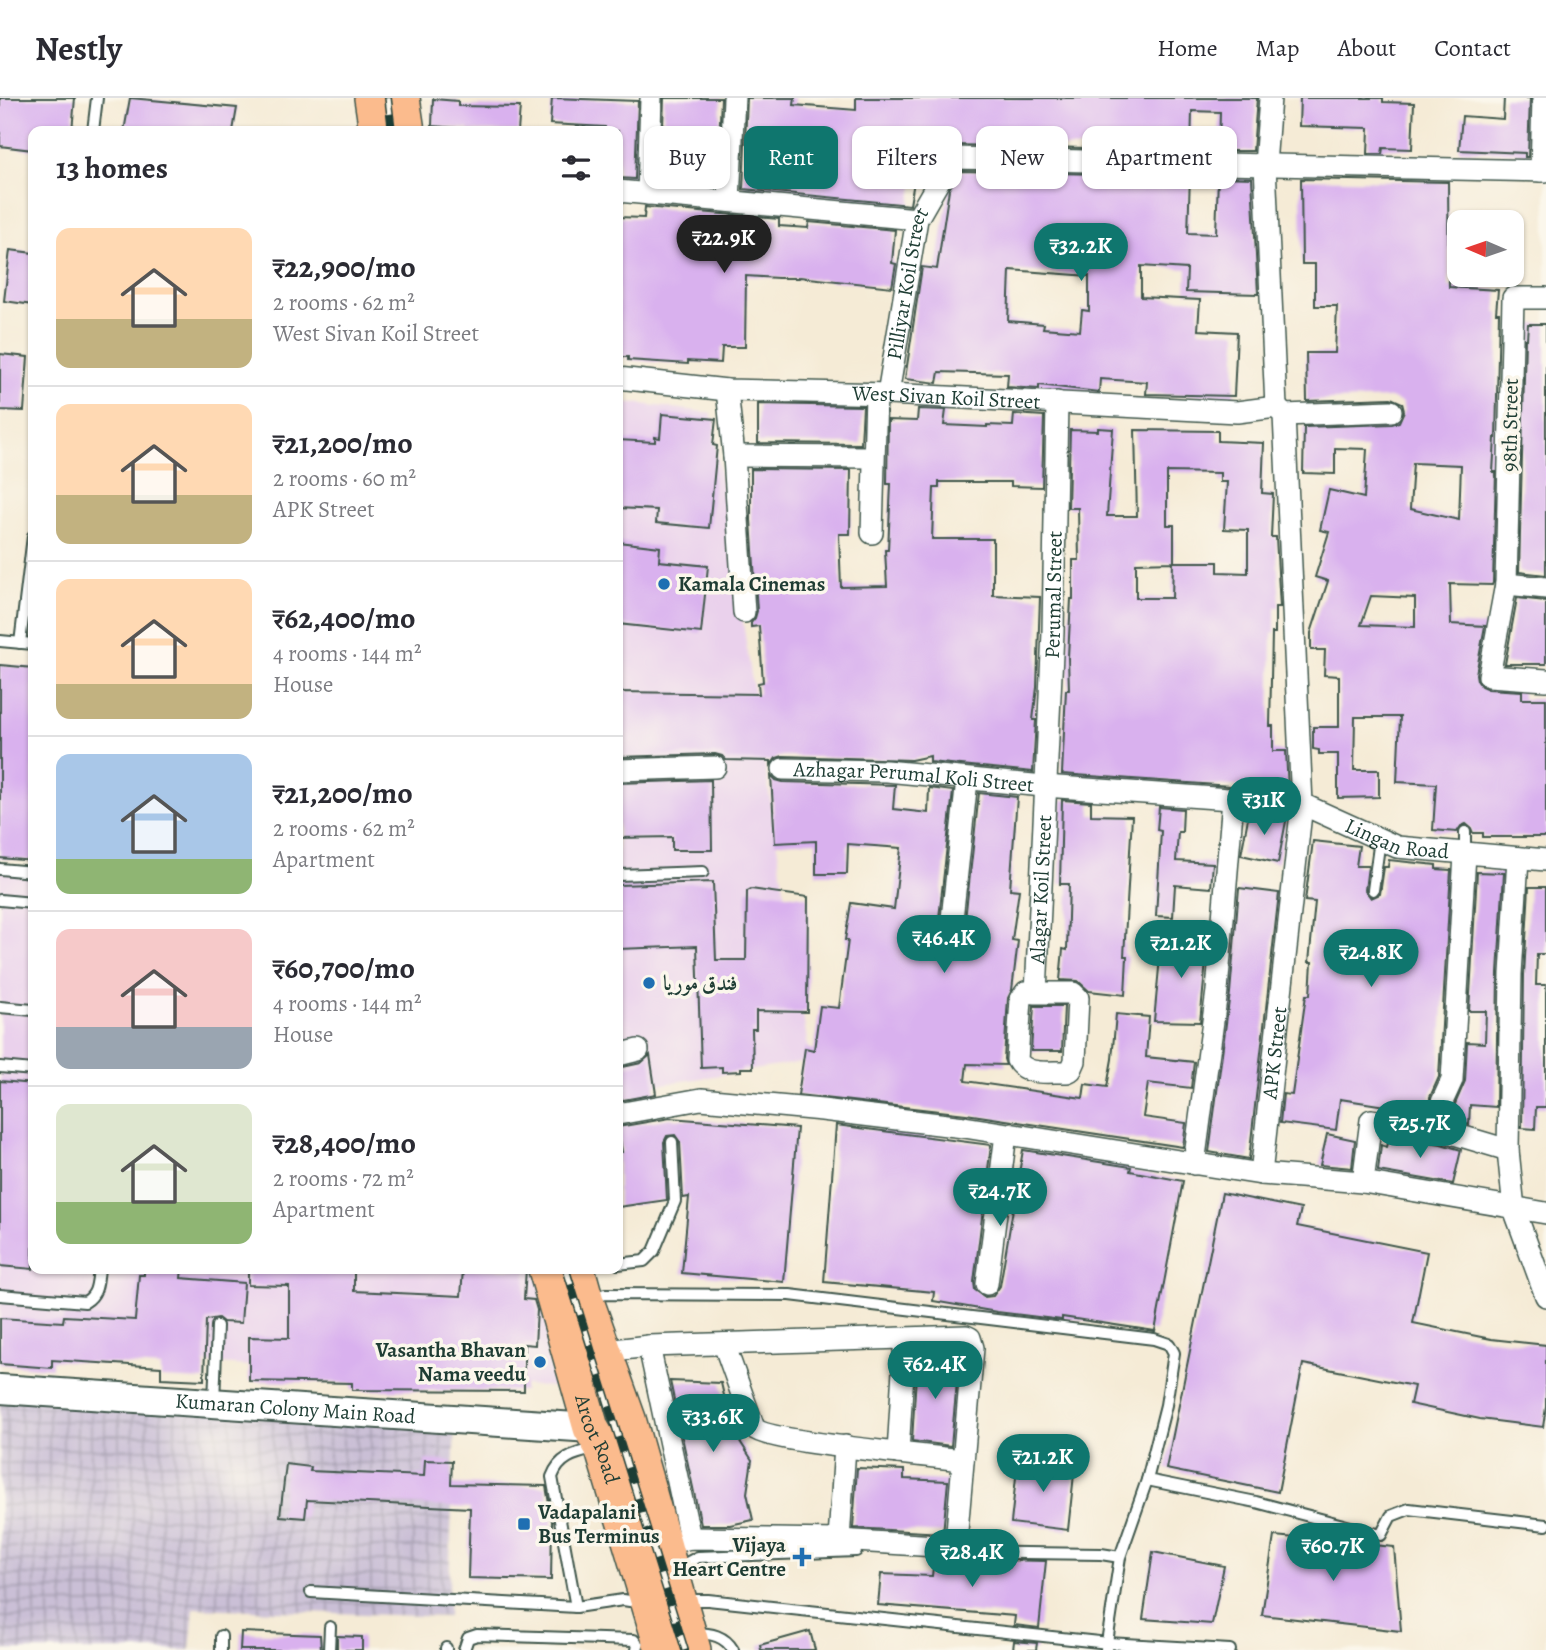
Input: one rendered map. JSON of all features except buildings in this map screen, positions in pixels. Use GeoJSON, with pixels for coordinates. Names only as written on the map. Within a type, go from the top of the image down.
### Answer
{"type":"FeatureCollection","features":[{"type":"Feature","properties":{"kind":"main road"},"geometry":{"type":"LineString","coordinates":[[372,98],[376,126]]}},
{"type":"Feature","properties":{"kind":"main road"},"geometry":{"type":"LineString","coordinates":[[402,98],[406,126]]}},
{"type":"Feature","properties":{"kind":"main road","name":"Arcot Road"},"geometry":{"type":"LineString","coordinates":[[575,1276],[628,1419],[661,1581]]}},
{"type":"Feature","properties":{"kind":"main road","name":"Arcot Road"},"geometry":{"type":"LineString","coordinates":[[575,1276],[596,1437],[661,1581],[682,1644]]}},
{"type":"Feature","properties":{"kind":"street"},"geometry":{"type":"LineString","coordinates":[[648,194],[651,98]]}},
{"type":"Feature","properties":{"kind":"street"},"geometry":{"type":"LineString","coordinates":[[729,201],[734,98]]}},
{"type":"Feature","properties":{"kind":"street","name":"APK Street"},"geometry":{"type":"LineString","coordinates":[[1261,1174],[1302,804],[1265,165],[1270,98]]}},
{"type":"Feature","properties":{"kind":"street"},"geometry":{"type":"LineString","coordinates":[[1265,165],[1544,171],[1543,98]]}},
{"type":"Feature","properties":{"kind":"street","name":"Pilliyar Koil Street"},"geometry":{"type":"LineString","coordinates":[[872,533],[873,457],[882,394],[917,219],[952,158],[1265,165]]}},
{"type":"Feature","properties":{"kind":"street"},"geometry":{"type":"LineString","coordinates":[[623,192],[917,219]]}},
{"type":"Feature","properties":{"kind":"street","name":"98th Street"},"geometry":{"type":"LineString","coordinates":[[1506,584],[1513,298],[1546,298]]}},
{"type":"Feature","properties":{"kind":"street","name":"West Sivan Koil Street"},"geometry":{"type":"LineString","coordinates":[[623,379],[727,390],[882,394],[1237,412],[1391,411]]}},
{"type":"Feature","properties":{"kind":"street"},"geometry":{"type":"LineString","coordinates":[[727,390],[744,612]]}},
{"type":"Feature","properties":{"kind":"street","name":"Perumal Street"},"geometry":{"type":"LineString","coordinates":[[1044,786],[1053,632],[1057,402]]}},
{"type":"Feature","properties":{"kind":"street"},"geometry":{"type":"LineString","coordinates":[[734,456],[873,457]]}},
{"type":"Feature","properties":{"kind":"street"},"geometry":{"type":"LineString","coordinates":[[1546,588],[1506,584],[1489,676],[1546,680]]}},
{"type":"Feature","properties":{"kind":"street"},"geometry":{"type":"LineString","coordinates":[[623,770],[715,767]]}},
{"type":"Feature","properties":{"kind":"street","name":"Azhagar Perumal Koli Street"},"geometry":{"type":"LineString","coordinates":[[783,769],[886,771],[1044,786]]}},
{"type":"Feature","properties":{"kind":"street"},"geometry":{"type":"LineString","coordinates":[[951,928],[967,780]]}},
{"type":"Feature","properties":{"kind":"street","name":"Lingan Road"},"geometry":{"type":"LineString","coordinates":[[1044,786],[1302,804],[1398,847],[1546,860]]}},
{"type":"Feature","properties":{"kind":"street","name":"Alagar Koil Street"},"geometry":{"type":"LineString","coordinates":[[1036,993],[1044,786]]}},
{"type":"Feature","properties":{"kind":"street"},"geometry":{"type":"LineString","coordinates":[[1194,1164],[1217,991],[1233,799]]}},
{"type":"Feature","properties":{"kind":"street"},"geometry":{"type":"LineString","coordinates":[[1444,1131],[1442,1102],[1452,1080],[1465,854]]}},
{"type":"Feature","properties":{"kind":"street"},"geometry":{"type":"LineString","coordinates":[[1518,858],[1511,974],[1508,1150],[1514,1209],[1546,1296]]}},
{"type":"Feature","properties":{"kind":"street"},"geometry":{"type":"LineString","coordinates":[[623,1113],[701,1099],[822,1110],[1006,1134],[1261,1174],[1363,1182],[1546,1213]]}},
{"type":"Feature","properties":{"kind":"street"},"geometry":{"type":"LineString","coordinates":[[1363,1182],[1371,1120],[1444,1131],[1508,1150]]}},
{"type":"Feature","properties":{"kind":"street"},"geometry":{"type":"LineString","coordinates":[[987,1284],[1006,1134]]}},
{"type":"Feature","properties":{"kind":"street"},"geometry":{"type":"LineString","coordinates":[[898,1453],[905,1338]]}},
{"type":"Feature","properties":{"kind":"street"},"geometry":{"type":"LineString","coordinates":[[605,1351],[649,1346],[970,1338],[973,1348],[957,1531],[952,1547],[839,1540],[661,1581],[649,1346]]}},
{"type":"Feature","properties":{"kind":"street"},"geometry":{"type":"LineString","coordinates":[[724,1344],[754,1428],[758,1432],[787,1439],[963,1460]]}},
{"type":"Feature","properties":{"kind":"street","name":"Kumaran Colony Main Road"},"geometry":{"type":"LineString","coordinates":[[0,1389],[596,1437]]}},
{"type":"Feature","properties":{"kind":"street"},"geometry":{"type":"LineString","coordinates":[[839,1540],[845,1446]]}},
{"type":"Feature","properties":{"kind":"lane"},"geometry":{"type":"LineString","coordinates":[[94,126],[97,98]]}},
{"type":"Feature","properties":{"kind":"lane"},"geometry":{"type":"LineString","coordinates":[[20,643],[28,577]]}},
{"type":"Feature","properties":{"kind":"lane"},"geometry":{"type":"LineString","coordinates":[[0,641],[28,644]]}},
{"type":"Feature","properties":{"kind":"lane"},"geometry":{"type":"LineString","coordinates":[[1465,832],[1465,854]]}},
{"type":"Feature","properties":{"kind":"lane"},"geometry":{"type":"LineString","coordinates":[[1373,890],[1380,839]]}},
{"type":"Feature","properties":{"kind":"lane"},"geometry":{"type":"LineString","coordinates":[[0,869],[28,872]]}},
{"type":"Feature","properties":{"kind":"lane"},"geometry":{"type":"LineString","coordinates":[[623,875],[703,872]]}},
{"type":"Feature","properties":{"kind":"lane"},"geometry":{"type":"LineString","coordinates":[[0,900],[28,903]]}},
{"type":"Feature","properties":{"kind":"lane"},"geometry":{"type":"LineString","coordinates":[[0,1007],[28,1010]]}},
{"type":"Feature","properties":{"kind":"lane"},"geometry":{"type":"LineString","coordinates":[[0,1067],[28,1070]]}},
{"type":"Feature","properties":{"kind":"lane"},"geometry":{"type":"LineString","coordinates":[[623,1263],[643,1261],[654,1251],[674,1201],[672,1142]]}},
{"type":"Feature","properties":{"kind":"lane"},"geometry":{"type":"LineString","coordinates":[[0,1295],[85,1302],[97,1289],[98,1274]]}},
{"type":"Feature","properties":{"kind":"lane"},"geometry":{"type":"LineString","coordinates":[[575,1276],[605,1294],[790,1295],[1125,1334],[1169,1344],[1174,1353],[1166,1405],[1147,1480],[1119,1557],[1107,1647]]}},
{"type":"Feature","properties":{"kind":"lane"},"geometry":{"type":"LineString","coordinates":[[214,1405],[217,1326]]}},
{"type":"Feature","properties":{"kind":"lane"},"geometry":{"type":"LineString","coordinates":[[576,1607],[552,1477],[556,1467],[568,1456],[596,1437]]}},
{"type":"Feature","properties":{"kind":"lane"},"geometry":{"type":"LineString","coordinates":[[1147,1480],[1256,1502],[1381,1535],[1391,1516],[1409,1508],[1546,1525]]}},
{"type":"Feature","properties":{"kind":"lane"},"geometry":{"type":"LineString","coordinates":[[311,1591],[576,1607],[661,1581],[698,1557],[843,1551],[1101,1553],[1119,1557]]}},
{"type":"Feature","properties":{"kind":"lane"},"geometry":{"type":"LineString","coordinates":[[661,1581],[708,1600],[1107,1647],[1230,1650]]}},
{"type":"Feature","properties":{"kind":"lane"},"geometry":{"type":"LineString","coordinates":[[329,1650],[330,1627]]}},
{"type":"Feature","properties":{"kind":"lane"},"geometry":{"type":"LineString","coordinates":[[464,1650],[468,1638],[477,1635],[634,1640],[638,1644],[638,1650]]}},
{"type":"Feature","properties":{"kind":"lane"},"geometry":{"type":"LineString","coordinates":[[221,1650],[222,1636]]}},
{"type":"Feature","properties":{"kind":"lane"},"geometry":{"type":"LineString","coordinates":[[682,1644],[719,1636],[728,1642],[733,1650]]}},
{"type":"Feature","properties":{"kind":"shaded area"},"geometry":{"type":"Polygon","coordinates":[[[623,402],[711,413],[810,1061],[623,1090],[623,402]]]}},
{"type":"Feature","properties":{"kind":"shaded area"},"geometry":{"type":"Polygon","coordinates":[[[0,867],[28,870],[28,1274],[544,1274],[583,1389],[0,1349],[0,867]]]}},
{"type":"Feature","properties":{"kind":"shaded area"},"geometry":{"type":"Polygon","coordinates":[[[0,1390],[455,1422],[448,1617],[194,1608],[190,1650],[0,1650],[0,1390]]]}},
{"type":"Feature","properties":{"kind":"railway"},"geometry":{"type":"LineString","coordinates":[[388,98],[391,126]]}},
{"type":"Feature","properties":{"kind":"railway"},"geometry":{"type":"LineString","coordinates":[[568,1274],[685,1650]]}},
{"type":"Feature","properties":{"kind":"place","name":"Kamala Cinemas"},"geometry":{"type":"Point","coordinates":[664,584]}},
{"type":"Feature","properties":{"kind":"place","name":"فندق موريا"},"geometry":{"type":"Point","coordinates":[649,983]}},
{"type":"Feature","properties":{"kind":"place","name":"Vasantha Bhavan Nama veedu"},"geometry":{"type":"Point","coordinates":[540,1362]}},
{"type":"Feature","properties":{"kind":"place","name":"Vadapalani Bus Terminus"},"geometry":{"type":"Point","coordinates":[524,1524]}},
{"type":"Feature","properties":{"kind":"place","name":"Vijaya Heart Centre"},"geometry":{"type":"Point","coordinates":[802,1557]}}]}
